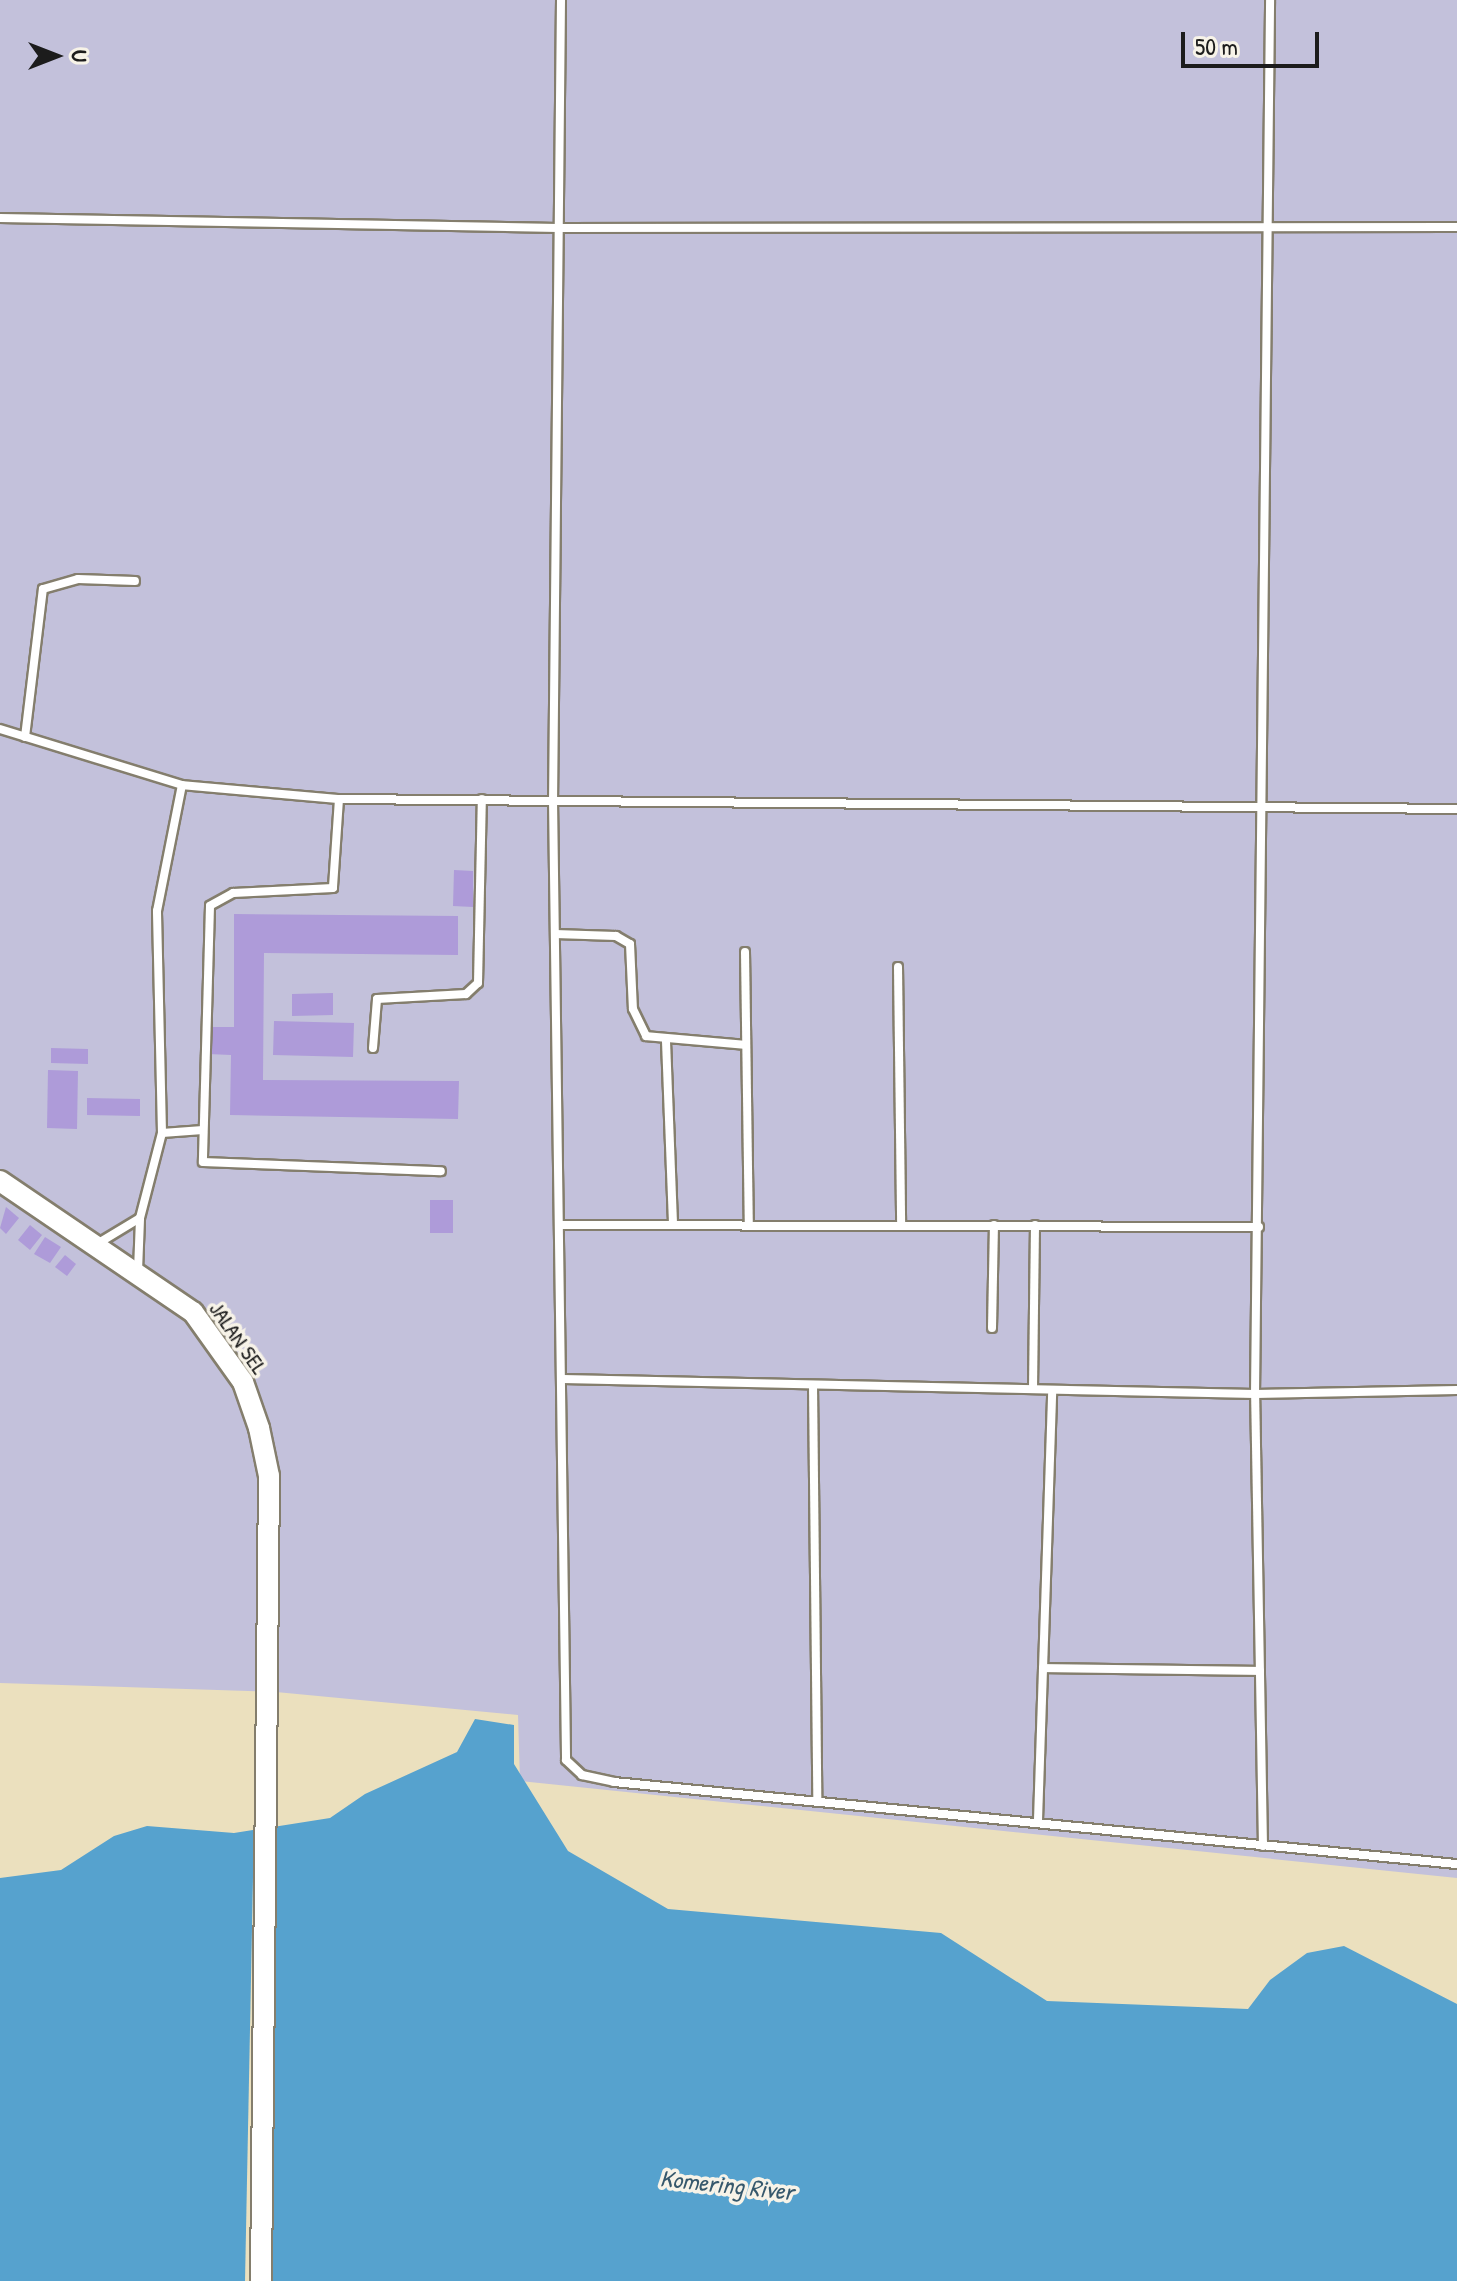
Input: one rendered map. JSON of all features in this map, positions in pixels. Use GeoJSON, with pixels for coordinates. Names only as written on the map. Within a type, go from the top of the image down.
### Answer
{"type":"FeatureCollection","features":[{"type":"Feature","properties":{"kind":"street","name":"JALAN SEL"},"geometry":{"type":"LineString","coordinates":[[0,1181],[138,1271],[193,1312],[218,1344],[259,1428],[269,1476],[261,2281]]}},
{"type":"Feature","properties":{"kind":"lane"},"geometry":{"type":"LineString","coordinates":[[561,0],[553,800],[566,1760],[582,1775],[614,1782],[817,1798],[1457,1864]]}},
{"type":"Feature","properties":{"kind":"lane"},"geometry":{"type":"LineString","coordinates":[[1263,1846],[1255,1394],[1266,806],[1270,0]]}},
{"type":"Feature","properties":{"kind":"lane"},"geometry":{"type":"LineString","coordinates":[[0,218],[558,228],[1457,227]]}},
{"type":"Feature","properties":{"kind":"lane"},"geometry":{"type":"LineString","coordinates":[[25,737],[43,589],[78,579],[135,581]]}},
{"type":"Feature","properties":{"kind":"lane"},"geometry":{"type":"LineString","coordinates":[[0,729],[182,785],[339,799],[1457,809]]}},
{"type":"Feature","properties":{"kind":"lane"},"geometry":{"type":"LineString","coordinates":[[138,1271],[140,1218],[162,1133],[157,911],[182,785]]}},
{"type":"Feature","properties":{"kind":"lane"},"geometry":{"type":"LineString","coordinates":[[339,799],[333,888],[233,893],[210,906],[203,1130],[207,1166],[441,1171]]}},
{"type":"Feature","properties":{"kind":"lane"},"geometry":{"type":"LineString","coordinates":[[373,1048],[377,999],[466,994],[478,983],[482,799]]}},
{"type":"Feature","properties":{"kind":"lane"},"geometry":{"type":"LineString","coordinates":[[555,934],[616,936],[630,944],[635,1019],[646,1036],[666,1041],[746,1045]]}},
{"type":"Feature","properties":{"kind":"lane"},"geometry":{"type":"LineString","coordinates":[[745,952],[749,1225]]}},
{"type":"Feature","properties":{"kind":"lane"},"geometry":{"type":"LineString","coordinates":[[898,967],[901,1225]]}},
{"type":"Feature","properties":{"kind":"lane"},"geometry":{"type":"LineString","coordinates":[[666,1041],[673,1225]]}},
{"type":"Feature","properties":{"kind":"lane"},"geometry":{"type":"LineString","coordinates":[[162,1133],[203,1130]]}},
{"type":"Feature","properties":{"kind":"lane"},"geometry":{"type":"LineString","coordinates":[[97,1244],[140,1218]]}},
{"type":"Feature","properties":{"kind":"lane"},"geometry":{"type":"LineString","coordinates":[[561,1225],[1259,1227]]}},
{"type":"Feature","properties":{"kind":"lane"},"geometry":{"type":"LineString","coordinates":[[992,1328],[994,1225]]}},
{"type":"Feature","properties":{"kind":"lane"},"geometry":{"type":"LineString","coordinates":[[1033,1389],[1035,1225]]}},
{"type":"Feature","properties":{"kind":"lane"},"geometry":{"type":"LineString","coordinates":[[563,1379],[1255,1394],[1457,1390]]}},
{"type":"Feature","properties":{"kind":"lane"},"geometry":{"type":"LineString","coordinates":[[813,1385],[817,1798]]}},
{"type":"Feature","properties":{"kind":"lane"},"geometry":{"type":"LineString","coordinates":[[1038,1820],[1052,1390]]}},
{"type":"Feature","properties":{"kind":"lane"},"geometry":{"type":"LineString","coordinates":[[1043,1668],[1260,1671]]}},
{"type":"Feature","properties":{"kind":"shaded area"},"geometry":{"type":"Polygon","coordinates":[[[0,0],[1457,0],[1457,1878],[520,1781],[518,1715],[276,1692],[0,1683],[0,0]]]}},
{"type":"Feature","properties":{"kind":"water","name":"Komering River"},"geometry":{"type":"Polygon","coordinates":[[[475,1719],[514,1725],[514,1764],[568,1851],[668,1909],[941,1933],[1047,2001],[1248,2009],[1270,1980],[1307,1953],[1344,1946],[1457,2004],[1457,2281],[0,2281],[0,1878],[61,1870],[114,1836],[147,1826],[234,1833],[330,1818],[365,1794],[457,1752],[475,1719]]]}},
{"type":"Feature","properties":{"kind":"pier"},"geometry":{"type":"Polygon","coordinates":[[[276,1825],[266,2281],[245,2281],[254,1827],[276,1825]]]}},
{"type":"Feature","properties":{"kind":"building"},"geometry":{"type":"Polygon","coordinates":[[[454,870],[473,871],[473,907],[453,906],[454,870]]]}},
{"type":"Feature","properties":{"kind":"building"},"geometry":{"type":"Polygon","coordinates":[[[234,914],[458,916],[458,955],[264,953],[263,1080],[459,1081],[458,1119],[230,1115],[231,1055],[208,1054],[208,1027],[234,1027],[234,914]]]}},
{"type":"Feature","properties":{"kind":"building"},"geometry":{"type":"Polygon","coordinates":[[[333,993],[333,1015],[292,1016],[292,994],[333,993]]]}},
{"type":"Feature","properties":{"kind":"building"},"geometry":{"type":"Polygon","coordinates":[[[274,1021],[354,1023],[353,1057],[273,1055],[274,1021]]]}},
{"type":"Feature","properties":{"kind":"building"},"geometry":{"type":"Polygon","coordinates":[[[51,1048],[88,1049],[88,1064],[51,1063],[51,1048]]]}},
{"type":"Feature","properties":{"kind":"building"},"geometry":{"type":"Polygon","coordinates":[[[48,1070],[78,1071],[77,1129],[47,1128],[48,1070]]]}},
{"type":"Feature","properties":{"kind":"building"},"geometry":{"type":"Polygon","coordinates":[[[87,1098],[140,1099],[140,1116],[87,1115],[87,1098]]]}},
{"type":"Feature","properties":{"kind":"building"},"geometry":{"type":"Polygon","coordinates":[[[430,1200],[453,1200],[453,1233],[430,1233],[430,1200]]]}},
{"type":"Feature","properties":{"kind":"building"},"geometry":{"type":"Polygon","coordinates":[[[6,1207],[19,1218],[6,1234],[0,1228],[6,1207]]]}},
{"type":"Feature","properties":{"kind":"building"},"geometry":{"type":"Polygon","coordinates":[[[30,1225],[42,1235],[30,1250],[18,1240],[30,1225]]]}},
{"type":"Feature","properties":{"kind":"building"},"geometry":{"type":"Polygon","coordinates":[[[45,1237],[61,1247],[50,1263],[34,1254],[45,1237]]]}},
{"type":"Feature","properties":{"kind":"building"},"geometry":{"type":"Polygon","coordinates":[[[65,1255],[76,1264],[67,1276],[55,1267],[65,1255]]]}}]}
